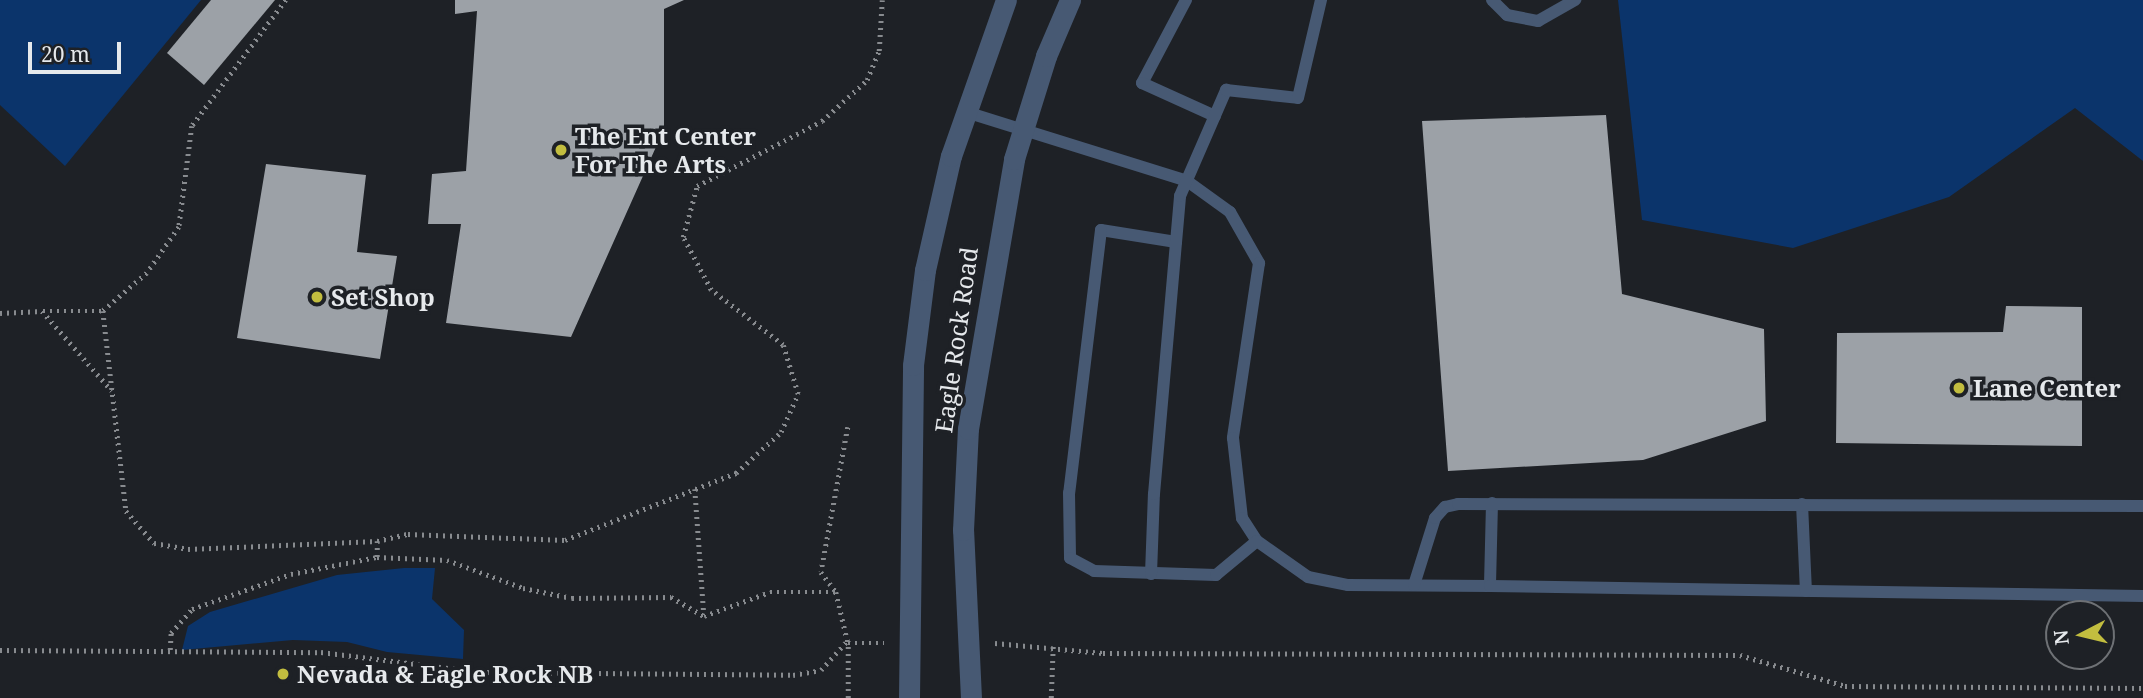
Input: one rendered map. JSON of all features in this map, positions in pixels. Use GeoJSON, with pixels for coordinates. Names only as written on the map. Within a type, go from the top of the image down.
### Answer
{"type":"FeatureCollection","features":[{"type":"Feature","properties":{"kind":"street","name":"Eagle Rock Road"},"geometry":{"type":"LineString","coordinates":[[909,698],[913,365],[925,270],[951,156],[1006,0]]}},
{"type":"Feature","properties":{"kind":"street","name":"Eagle Rock Road"},"geometry":{"type":"LineString","coordinates":[[971,698],[963,530],[968,429],[989,282],[1023,130],[1070,0]]}},
{"type":"Feature","properties":{"kind":"lane"},"geometry":{"type":"LineString","coordinates":[[1186,0],[1142,83],[1215,116]]}},
{"type":"Feature","properties":{"kind":"lane"},"geometry":{"type":"LineString","coordinates":[[1151,574],[1180,196],[1226,90],[1298,98],[1321,0]]}},
{"type":"Feature","properties":{"kind":"lane"},"geometry":{"type":"LineString","coordinates":[[1492,0],[1507,15],[1538,21],[1575,0]]}},
{"type":"Feature","properties":{"kind":"lane"},"geometry":{"type":"LineString","coordinates":[[966,112],[1187,181],[1230,212],[1259,263],[1233,438],[1242,518],[1257,541],[1308,577],[1348,585],[2143,596]]}},
{"type":"Feature","properties":{"kind":"lane"},"geometry":{"type":"LineString","coordinates":[[1176,242],[1101,230],[1069,493],[1070,558],[1094,571],[1216,575],[1257,541]]}},
{"type":"Feature","properties":{"kind":"lane"},"geometry":{"type":"LineString","coordinates":[[1414,585],[1429,531],[1446,507],[1492,503],[2143,506]]}},
{"type":"Feature","properties":{"kind":"lane"},"geometry":{"type":"LineString","coordinates":[[1490,586],[1492,503]]}},
{"type":"Feature","properties":{"kind":"lane"},"geometry":{"type":"LineString","coordinates":[[1802,504],[1806,591]]}},
{"type":"Feature","properties":{"kind":"path"},"geometry":{"type":"LineString","coordinates":[[0,313],[103,310],[147,273],[179,227],[192,125],[286,0]]}},
{"type":"Feature","properties":{"kind":"path"},"geometry":{"type":"LineString","coordinates":[[103,310],[127,512],[155,543],[188,549],[377,541],[408,534],[565,540],[736,473],[781,432],[798,394],[783,345],[711,290],[683,237],[697,186],[822,121],[867,80],[879,51],[882,0]]}},
{"type":"Feature","properties":{"kind":"path"},"geometry":{"type":"LineString","coordinates":[[42,311],[113,391]]}},
{"type":"Feature","properties":{"kind":"path"},"geometry":{"type":"LineString","coordinates":[[170,650],[178,621],[204,604],[292,574],[377,557],[447,560],[523,588],[572,598],[671,597],[704,616],[770,592],[836,592],[821,572],[848,426]]}},
{"type":"Feature","properties":{"kind":"path"},"geometry":{"type":"LineString","coordinates":[[695,489],[704,616]]}},
{"type":"Feature","properties":{"kind":"path"},"geometry":{"type":"LineString","coordinates":[[377,541],[377,557]]}},
{"type":"Feature","properties":{"kind":"path"},"geometry":{"type":"LineString","coordinates":[[0,650],[321,652],[480,672],[793,675],[821,670],[848,642],[848,698]]}},
{"type":"Feature","properties":{"kind":"path"},"geometry":{"type":"LineString","coordinates":[[1051,698],[1053,646],[1103,653],[1740,655],[1845,686],[2143,688]]}},
{"type":"Feature","properties":{"kind":"shaded area"},"geometry":{"type":"Polygon","coordinates":[[[0,0],[201,0],[65,166],[0,105],[0,0]]]}},
{"type":"Feature","properties":{"kind":"shaded area"},"geometry":{"type":"Polygon","coordinates":[[[1618,0],[2143,0],[2143,161],[2075,108],[1949,197],[1793,248],[1642,220],[1618,0]]]}},
{"type":"Feature","properties":{"kind":"shaded area"},"geometry":{"type":"Polygon","coordinates":[[[404,568],[435,568],[432,599],[464,630],[463,659],[387,652],[347,642],[293,640],[182,650],[188,626],[210,612],[337,575],[404,568]]]}},
{"type":"Feature","properties":{"kind":"building"},"geometry":{"type":"Polygon","coordinates":[[[211,0],[275,0],[204,85],[167,53],[211,0]]]}},
{"type":"Feature","properties":{"kind":"building","name":"The Ent Center For The Arts"},"geometry":{"type":"Polygon","coordinates":[[[455,0],[684,0],[664,9],[664,129],[571,337],[446,323],[461,224],[428,224],[432,174],[466,171],[477,11],[455,14],[455,0]]]}},
{"type":"Feature","properties":{"kind":"building"},"geometry":{"type":"Polygon","coordinates":[[[1606,115],[1622,294],[1764,329],[1766,421],[1643,460],[1448,471],[1422,121],[1606,115]]]}},
{"type":"Feature","properties":{"kind":"building","name":"Set Shop"},"geometry":{"type":"Polygon","coordinates":[[[266,164],[366,175],[357,252],[397,256],[380,359],[237,338],[266,164]]]}},
{"type":"Feature","properties":{"kind":"building","name":"Lane Center"},"geometry":{"type":"Polygon","coordinates":[[[2006,306],[2082,307],[2082,446],[1836,443],[1837,333],[2003,332],[2006,306]]]}},
{"type":"Feature","properties":{"kind":"place","name":"The Ent Center For The Arts"},"geometry":{"type":"Point","coordinates":[561,150]}},
{"type":"Feature","properties":{"kind":"place","name":"Set Shop"},"geometry":{"type":"Point","coordinates":[317,297]}},
{"type":"Feature","properties":{"kind":"place","name":"Lane Center"},"geometry":{"type":"Point","coordinates":[1959,388]}},
{"type":"Feature","properties":{"kind":"place","name":"Nevada & Eagle Rock NB"},"geometry":{"type":"Point","coordinates":[283,674]}}]}
